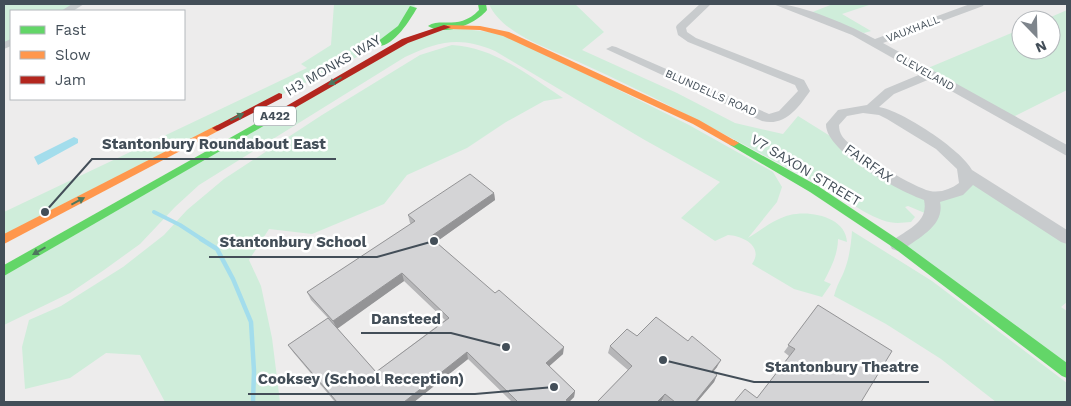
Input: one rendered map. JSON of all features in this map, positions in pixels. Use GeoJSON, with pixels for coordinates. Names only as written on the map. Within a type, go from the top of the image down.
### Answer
{"type":"FeatureCollection","features":[{"type":"Feature","properties":{"kind":"main road","name":"A422"},"geometry":{"type":"LineString","coordinates":[[415,5],[414,16],[421,22],[432,26],[449,27],[472,21],[486,10]]}},
{"type":"Feature","properties":{"kind":"main road","name":"H3 MONKS WAY"},"geometry":{"type":"LineString","coordinates":[[395,41],[415,5]]}},
{"type":"Feature","properties":{"kind":"main road","name":"V7 SAXON STREET"},"geometry":{"type":"LineString","coordinates":[[486,10],[506,34]]}},
{"type":"Feature","properties":{"kind":"main road","name":"V7 SAXON STREET"},"geometry":{"type":"LineString","coordinates":[[449,27],[480,28],[506,34],[696,122],[830,200],[875,229],[1067,371]]}},
{"type":"Feature","properties":{"kind":"main road","name":"H3 MONKS WAY"},"geometry":{"type":"LineString","coordinates":[[9,268],[395,41],[449,27]]}},
{"type":"Feature","properties":{"kind":"main road","name":"H3 MONKS WAY"},"geometry":{"type":"LineString","coordinates":[[333,69],[372,54]]}},
{"type":"Feature","properties":{"kind":"main road","name":"H3 MONKS WAY"},"geometry":{"type":"LineString","coordinates":[[4,239],[290,90]]}},
{"type":"Feature","properties":{"kind":"street"},"geometry":{"type":"LineString","coordinates":[[68,10],[79,4]]}},
{"type":"Feature","properties":{"kind":"street","name":"BLUNDELLS ROAD"},"geometry":{"type":"LineString","coordinates":[[612,48],[767,118],[774,119],[784,114],[804,91],[800,83],[692,40],[682,33],[681,27],[706,4]]}},
{"type":"Feature","properties":{"kind":"street","name":"CLEVELAND"},"geometry":{"type":"LineString","coordinates":[[778,4],[829,22],[874,43],[1067,151]]}},
{"type":"Feature","properties":{"kind":"street","name":"VAUXHALL"},"geometry":{"type":"LineString","coordinates":[[874,43],[979,4]]}},
{"type":"Feature","properties":{"kind":"street"},"geometry":{"type":"LineString","coordinates":[[871,109],[879,98],[888,92],[931,75]]}},
{"type":"Feature","properties":{"kind":"street","name":"FAIRFAX"},"geometry":{"type":"LineString","coordinates":[[931,196],[900,184],[852,152],[836,137],[832,124],[844,113],[863,109],[871,109],[892,116],[952,155],[964,166],[966,174]]}},
{"type":"Feature","properties":{"kind":"street"},"geometry":{"type":"LineString","coordinates":[[898,245],[929,222],[934,210],[931,196],[951,194],[960,190],[966,185],[966,174]]}},
{"type":"Feature","properties":{"kind":"street"},"geometry":{"type":"LineString","coordinates":[[966,174],[1067,238]]}},
{"type":"Feature","properties":{"kind":"green space"},"geometry":{"type":"Polygon","coordinates":[[[4,4],[79,4],[68,10],[10,10],[10,43],[4,46],[4,4]]]}},
{"type":"Feature","properties":{"kind":"green space"},"geometry":{"type":"Polygon","coordinates":[[[334,4],[414,4],[415,6],[391,38],[369,43],[367,52],[231,120],[4,239],[4,212],[307,68],[301,64],[331,45],[334,4]]]}},
{"type":"Feature","properties":{"kind":"green space"},"geometry":{"type":"Polygon","coordinates":[[[489,4],[575,4],[604,32],[582,50],[677,93],[735,123],[783,134],[798,116],[843,144],[900,184],[942,196],[967,180],[1004,197],[1067,238],[1067,302],[1061,307],[1067,311],[1067,371],[898,245],[932,216],[908,206],[905,207],[915,217],[911,222],[890,222],[873,216],[822,185],[670,106],[517,33],[496,15],[489,4]]]}},
{"type":"Feature","properties":{"kind":"green space"},"geometry":{"type":"Polygon","coordinates":[[[833,4],[872,4],[842,14],[871,31],[864,33],[810,13],[833,4]]]}},
{"type":"Feature","properties":{"kind":"green space"},"geometry":{"type":"Polygon","coordinates":[[[1067,10],[1067,90],[1013,117],[928,68],[1011,33],[1011,60],[1061,60],[1061,13],[1067,10]]]}},
{"type":"Feature","properties":{"kind":"green space"},"geometry":{"type":"Polygon","coordinates":[[[447,27],[506,34],[689,125],[773,172],[782,187],[777,202],[748,238],[773,222],[790,215],[817,215],[834,221],[845,233],[847,242],[838,239],[832,266],[824,281],[831,284],[822,297],[794,289],[752,264],[756,252],[746,240],[728,235],[715,241],[681,218],[720,182],[643,139],[495,51],[471,43],[450,42],[428,47],[405,57],[199,185],[140,244],[104,270],[70,293],[4,325],[4,271],[405,41],[447,27]]]}},
{"type":"Feature","properties":{"kind":"green space"},"geometry":{"type":"Polygon","coordinates":[[[452,45],[482,51],[497,57],[524,72],[563,98],[544,101],[506,122],[467,148],[407,175],[384,204],[312,234],[269,229],[249,260],[261,286],[272,338],[280,402],[165,402],[140,355],[106,353],[70,378],[25,389],[22,347],[29,320],[61,306],[123,267],[164,235],[187,210],[224,179],[322,115],[420,55],[452,45]]]}},
{"type":"Feature","properties":{"kind":"green space"},"geometry":{"type":"Polygon","coordinates":[[[852,231],[932,281],[1067,383],[1067,402],[996,402],[941,359],[886,324],[834,296],[847,263],[852,231]]]}},
{"type":"Feature","properties":{"kind":"water"},"geometry":{"type":"Polygon","coordinates":[[[74,137],[78,139],[78,143],[38,165],[34,157],[74,137]]]}},
{"type":"Feature","properties":{"kind":"building"},"geometry":{"type":"Polygon","coordinates":[[[470,174],[494,193],[430,237],[495,293],[499,290],[564,347],[546,363],[575,391],[566,400],[569,402],[518,402],[467,352],[404,402],[337,402],[288,345],[328,318],[376,372],[449,318],[402,273],[333,321],[307,292],[415,221],[408,215],[470,174]]]}},
{"type":"Feature","properties":{"kind":"building"},"geometry":{"type":"Polygon","coordinates":[[[818,305],[892,351],[861,402],[734,402],[745,389],[757,398],[795,349],[788,345],[818,305]]]}},
{"type":"Feature","properties":{"kind":"building"},"geometry":{"type":"Polygon","coordinates":[[[656,317],[688,341],[692,336],[721,360],[712,371],[717,375],[695,402],[675,402],[665,394],[657,402],[597,402],[632,366],[610,346],[627,329],[637,336],[656,317]]]}},
{"type":"Feature","properties":{"kind":"waterway"},"geometry":{"type":"LineString","coordinates":[[154,212],[180,225],[203,240]]}},
{"type":"Feature","properties":{"kind":"waterway"},"geometry":{"type":"LineString","coordinates":[[201,239],[217,249],[233,279],[251,322],[254,371],[253,402]]}},
{"type":"Feature","properties":{"kind":"traffic: fast"},"geometry":{"type":"LineString","coordinates":[[432,26],[453,26],[466,23],[478,16],[483,10],[482,4]]}},
{"type":"Feature","properties":{"kind":"traffic: fast"},"geometry":{"type":"LineString","coordinates":[[380,44],[401,28],[413,8]]}},
{"type":"Feature","properties":{"kind":"traffic: fast"},"geometry":{"type":"LineString","coordinates":[[4,271],[269,119]]}},
{"type":"Feature","properties":{"kind":"traffic: fast"},"geometry":{"type":"LineString","coordinates":[[734,143],[814,189],[898,245],[1067,371]]}},
{"type":"Feature","properties":{"kind":"traffic: slow"},"geometry":{"type":"LineString","coordinates":[[450,27],[480,28],[506,34],[696,122],[734,143]]}},
{"type":"Feature","properties":{"kind":"traffic: slow"},"geometry":{"type":"LineString","coordinates":[[4,239],[217,128]]}},
{"type":"Feature","properties":{"kind":"traffic: jam"},"geometry":{"type":"LineString","coordinates":[[269,119],[405,41],[447,27]]}},
{"type":"Feature","properties":{"kind":"traffic: jam"},"geometry":{"type":"LineString","coordinates":[[217,128],[279,96]]}},
{"type":"Feature","properties":{"kind":"place","name":"Stantonbury Roundabout East"},"geometry":{"type":"Point","coordinates":[45,212]}},
{"type":"Feature","properties":{"kind":"place","name":"Stantonbury School"},"geometry":{"type":"Point","coordinates":[434,241]}},
{"type":"Feature","properties":{"kind":"place","name":"Dansteed"},"geometry":{"type":"Point","coordinates":[506,347]}},
{"type":"Feature","properties":{"kind":"place","name":"Stantonbury Theatre"},"geometry":{"type":"Point","coordinates":[663,360]}},
{"type":"Feature","properties":{"kind":"place","name":"Cooksey (School Reception)"},"geometry":{"type":"Point","coordinates":[554,387]}}]}
